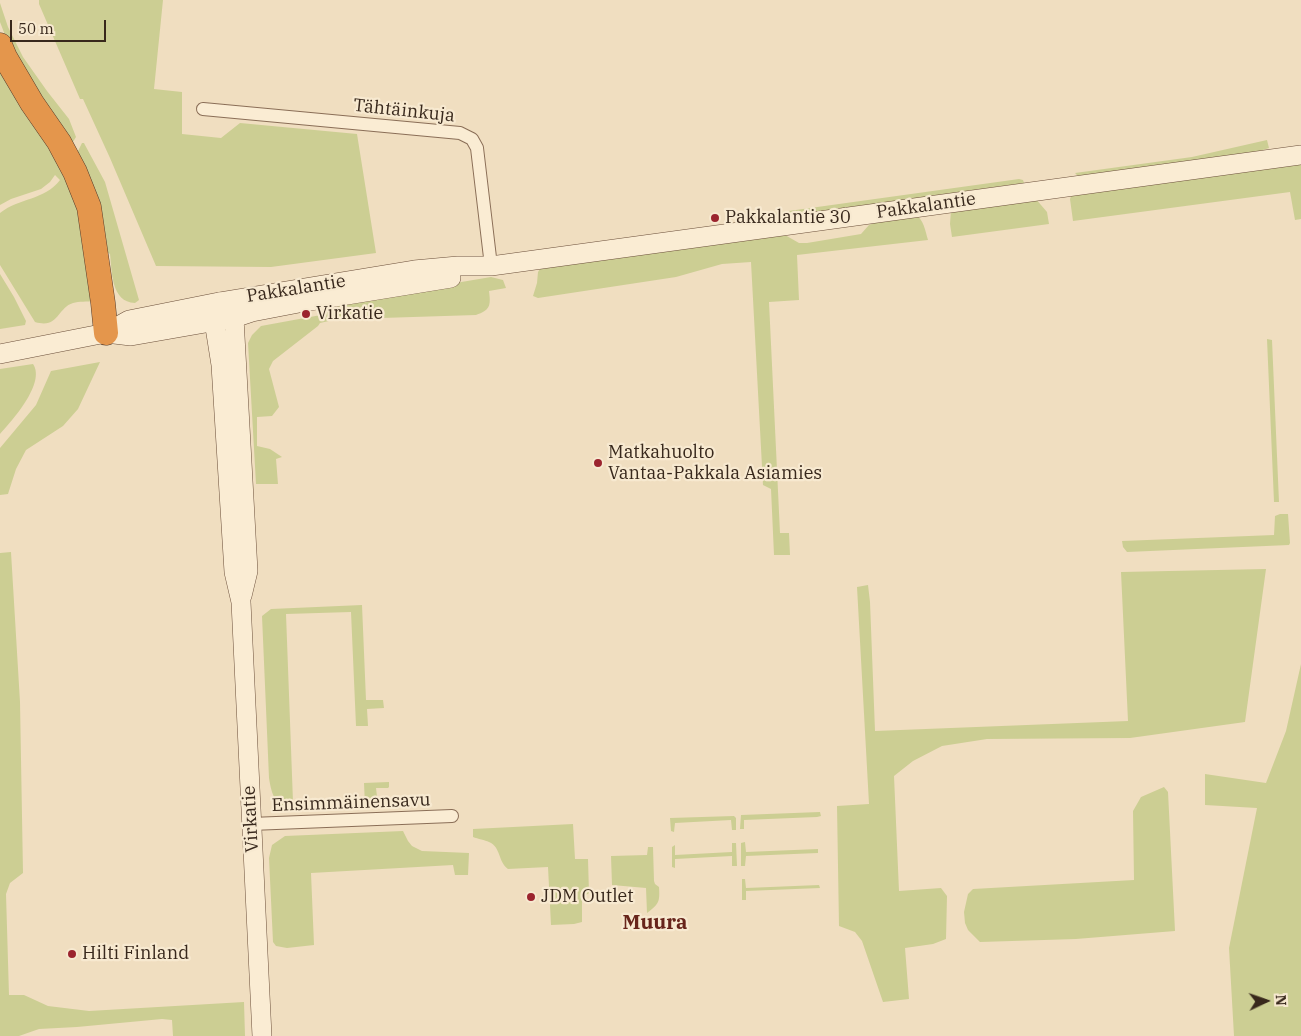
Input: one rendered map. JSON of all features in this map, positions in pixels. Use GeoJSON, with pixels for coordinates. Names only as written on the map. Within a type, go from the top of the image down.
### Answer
{"type":"FeatureCollection","features":[{"type":"Feature","properties":{"kind":"highway"},"geometry":{"type":"LineString","coordinates":[[0,45],[32,103],[59,142],[75,172],[89,207],[104,303],[106,332]]}},
{"type":"Feature","properties":{"kind":"main road","name":"Pakkalantie"},"geometry":{"type":"LineString","coordinates":[[0,354],[106,332],[129,320],[219,302],[414,270],[458,266],[491,266],[1301,155]]}},
{"type":"Feature","properties":{"kind":"main road","name":"Pakkalantie"},"geometry":{"type":"LineString","coordinates":[[106,332],[131,336],[234,318],[252,312],[304,302],[461,276],[491,266]]}},
{"type":"Feature","properties":{"kind":"main road"},"geometry":{"type":"LineString","coordinates":[[219,302],[234,318]]}},
{"type":"Feature","properties":{"kind":"main road","name":"Virkatie"},"geometry":{"type":"LineString","coordinates":[[219,302],[214,321],[221,365],[234,572],[241,602],[262,1036]]}},
{"type":"Feature","properties":{"kind":"main road","name":"Virkatie"},"geometry":{"type":"LineString","coordinates":[[234,318],[248,571],[241,602]]}},
{"type":"Feature","properties":{"kind":"street","name":"Tähtäinkuja"},"geometry":{"type":"LineString","coordinates":[[203,109],[460,133],[472,139],[477,148],[491,266]]}},
{"type":"Feature","properties":{"kind":"street","name":"Ensimmäinensavu"},"geometry":{"type":"LineString","coordinates":[[251,824],[452,816]]}},
{"type":"Feature","properties":{"kind":"green space"},"geometry":{"type":"Polygon","coordinates":[[[39,0],[163,0],[154,89],[182,92],[182,134],[221,138],[240,123],[357,134],[376,253],[271,267],[156,266],[110,158],[83,99],[80,99],[39,4],[39,0]]]}},
{"type":"Feature","properties":{"kind":"green space"},"geometry":{"type":"Polygon","coordinates":[[[0,3],[8,27],[23,57],[69,119],[76,137],[71,145],[10,48],[0,22],[0,3]]]}},
{"type":"Feature","properties":{"kind":"green space"},"geometry":{"type":"Polygon","coordinates":[[[0,58],[71,174],[94,301],[73,303],[49,323],[35,322],[0,265],[0,213],[15,204],[47,191],[60,180],[55,175],[41,189],[11,199],[0,205],[0,58]]]}},
{"type":"Feature","properties":{"kind":"green space"},"geometry":{"type":"Polygon","coordinates":[[[1267,140],[1269,148],[1250,154],[1082,177],[1075,173],[1192,157],[1267,140]]]}},
{"type":"Feature","properties":{"kind":"green space"},"geometry":{"type":"Polygon","coordinates":[[[82,143],[84,143],[105,182],[139,300],[135,303],[121,297],[114,285],[110,254],[107,252],[76,155],[82,143]]]}},
{"type":"Feature","properties":{"kind":"green space"},"geometry":{"type":"Polygon","coordinates":[[[1301,162],[1301,219],[1295,220],[1290,192],[1073,221],[1070,199],[1072,194],[1301,162]]]}},
{"type":"Feature","properties":{"kind":"green space"},"geometry":{"type":"Polygon","coordinates":[[[1019,179],[1023,180],[1024,183],[798,215],[763,216],[767,214],[1019,179]]]}},
{"type":"Feature","properties":{"kind":"green space"},"geometry":{"type":"Polygon","coordinates":[[[1035,198],[1047,212],[1049,224],[952,237],[950,224],[951,210],[1035,198]]]}},
{"type":"Feature","properties":{"kind":"green space"},"geometry":{"type":"Polygon","coordinates":[[[915,214],[922,222],[928,240],[797,255],[799,300],[769,302],[780,533],[789,533],[790,555],[774,555],[771,489],[763,485],[751,262],[722,264],[676,277],[538,298],[533,296],[538,272],[542,266],[785,235],[799,243],[807,243],[861,234],[869,225],[881,220],[915,214]]]}},
{"type":"Feature","properties":{"kind":"green space"},"geometry":{"type":"Polygon","coordinates":[[[0,274],[26,321],[25,325],[0,329],[0,274]]]}},
{"type":"Feature","properties":{"kind":"green space"},"geometry":{"type":"Polygon","coordinates":[[[491,277],[503,280],[506,288],[489,291],[489,307],[476,315],[342,318],[320,323],[273,361],[269,369],[279,407],[272,416],[257,417],[257,446],[270,449],[282,457],[276,459],[278,484],[256,484],[248,343],[252,335],[261,326],[321,315],[349,301],[491,277]]]}},
{"type":"Feature","properties":{"kind":"green space"},"geometry":{"type":"Polygon","coordinates":[[[1267,339],[1272,340],[1279,502],[1274,502],[1267,339]]]}},
{"type":"Feature","properties":{"kind":"green space"},"geometry":{"type":"Polygon","coordinates":[[[100,362],[78,409],[63,426],[26,450],[16,469],[8,494],[0,495],[0,448],[36,405],[51,371],[100,362]]]}},
{"type":"Feature","properties":{"kind":"green space"},"geometry":{"type":"Polygon","coordinates":[[[33,364],[36,372],[31,391],[19,411],[0,434],[0,369],[33,364]]]}},
{"type":"Feature","properties":{"kind":"green space"},"geometry":{"type":"Polygon","coordinates":[[[1288,514],[1289,545],[1127,552],[1123,547],[1122,541],[1274,535],[1275,516],[1288,514]]]}},
{"type":"Feature","properties":{"kind":"green space"},"geometry":{"type":"Polygon","coordinates":[[[11,552],[20,702],[23,873],[10,883],[6,894],[9,995],[24,995],[48,1006],[89,1011],[244,1002],[245,1036],[173,1036],[172,1020],[162,1019],[39,1029],[19,1036],[0,1036],[0,553],[11,552]]]}},
{"type":"Feature","properties":{"kind":"green space"},"geometry":{"type":"Polygon","coordinates":[[[1266,569],[1245,722],[1130,738],[987,739],[942,746],[913,761],[894,776],[899,891],[941,888],[947,896],[946,939],[933,944],[905,948],[909,999],[883,1002],[862,941],[855,932],[839,926],[837,806],[869,804],[857,587],[868,585],[875,731],[1128,721],[1121,572],[1266,569]]]}},
{"type":"Feature","properties":{"kind":"green space"},"geometry":{"type":"Polygon","coordinates":[[[362,605],[366,700],[383,700],[384,708],[367,709],[368,726],[356,726],[351,612],[286,614],[293,802],[332,801],[335,803],[335,806],[333,808],[309,810],[286,807],[274,797],[269,778],[262,616],[271,609],[362,605]]]}},
{"type":"Feature","properties":{"kind":"green space"},"geometry":{"type":"Polygon","coordinates":[[[1301,664],[1301,1036],[1234,1036],[1229,948],[1257,808],[1205,805],[1205,774],[1266,783],[1286,731],[1301,664]]]}},
{"type":"Feature","properties":{"kind":"green space"},"geometry":{"type":"Polygon","coordinates":[[[389,782],[388,788],[376,788],[378,805],[365,806],[364,783],[389,782]]]}},
{"type":"Feature","properties":{"kind":"green space"},"geometry":{"type":"Polygon","coordinates":[[[1164,787],[1168,792],[1175,931],[1076,939],[980,942],[968,930],[964,912],[968,894],[973,889],[1134,880],[1133,811],[1141,797],[1164,787]]]}},
{"type":"Feature","properties":{"kind":"green space"},"geometry":{"type":"Polygon","coordinates":[[[820,812],[821,816],[817,817],[744,820],[744,829],[740,829],[741,815],[820,812]]]}},
{"type":"Feature","properties":{"kind":"green space"},"geometry":{"type":"Polygon","coordinates":[[[734,816],[736,818],[736,830],[732,830],[731,820],[675,823],[674,832],[671,831],[670,818],[734,816]]]}},
{"type":"Feature","properties":{"kind":"green space"},"geometry":{"type":"Polygon","coordinates":[[[573,824],[575,859],[588,859],[589,893],[582,898],[582,922],[551,925],[548,867],[508,869],[502,863],[496,847],[487,841],[473,837],[473,829],[573,824]]]}},
{"type":"Feature","properties":{"kind":"green space"},"geometry":{"type":"Polygon","coordinates":[[[403,831],[412,846],[422,851],[469,853],[468,875],[455,875],[453,865],[311,873],[314,945],[287,948],[276,946],[273,942],[269,858],[272,845],[285,836],[403,831]]]}},
{"type":"Feature","properties":{"kind":"green space"},"geometry":{"type":"Polygon","coordinates":[[[745,842],[746,852],[818,849],[818,853],[746,856],[745,866],[741,866],[741,843],[745,842]]]}},
{"type":"Feature","properties":{"kind":"green space"},"geometry":{"type":"Polygon","coordinates":[[[732,843],[736,843],[737,866],[732,866],[732,856],[675,859],[675,868],[672,867],[672,847],[675,845],[675,855],[732,852],[732,843]]]}},
{"type":"Feature","properties":{"kind":"green space"},"geometry":{"type":"Polygon","coordinates":[[[648,847],[653,847],[654,881],[659,887],[659,896],[656,905],[647,913],[646,888],[612,885],[611,856],[647,855],[648,847]]]}},
{"type":"Feature","properties":{"kind":"green space"},"geometry":{"type":"Polygon","coordinates":[[[742,879],[745,879],[746,888],[819,885],[820,888],[746,891],[746,900],[742,900],[742,879]]]}},
{"type":"Feature","properties":{"kind":"place","name":"Pakkalantie 30"},"geometry":{"type":"Point","coordinates":[715,218]}},
{"type":"Feature","properties":{"kind":"place","name":"Virkatie"},"geometry":{"type":"Point","coordinates":[306,314]}},
{"type":"Feature","properties":{"kind":"place","name":"Matkahuolto Vantaa-Pakkala Asiamies"},"geometry":{"type":"Point","coordinates":[598,463]}},
{"type":"Feature","properties":{"kind":"place","name":"JDM Outlet"},"geometry":{"type":"Point","coordinates":[531,897]}},
{"type":"Feature","properties":{"kind":"place","name":"Hilti Finland"},"geometry":{"type":"Point","coordinates":[72,954]}},
{"type":"Feature","properties":{"kind":"district","name":"Muura"},"geometry":{"type":"Point","coordinates":[655,923]}}]}
